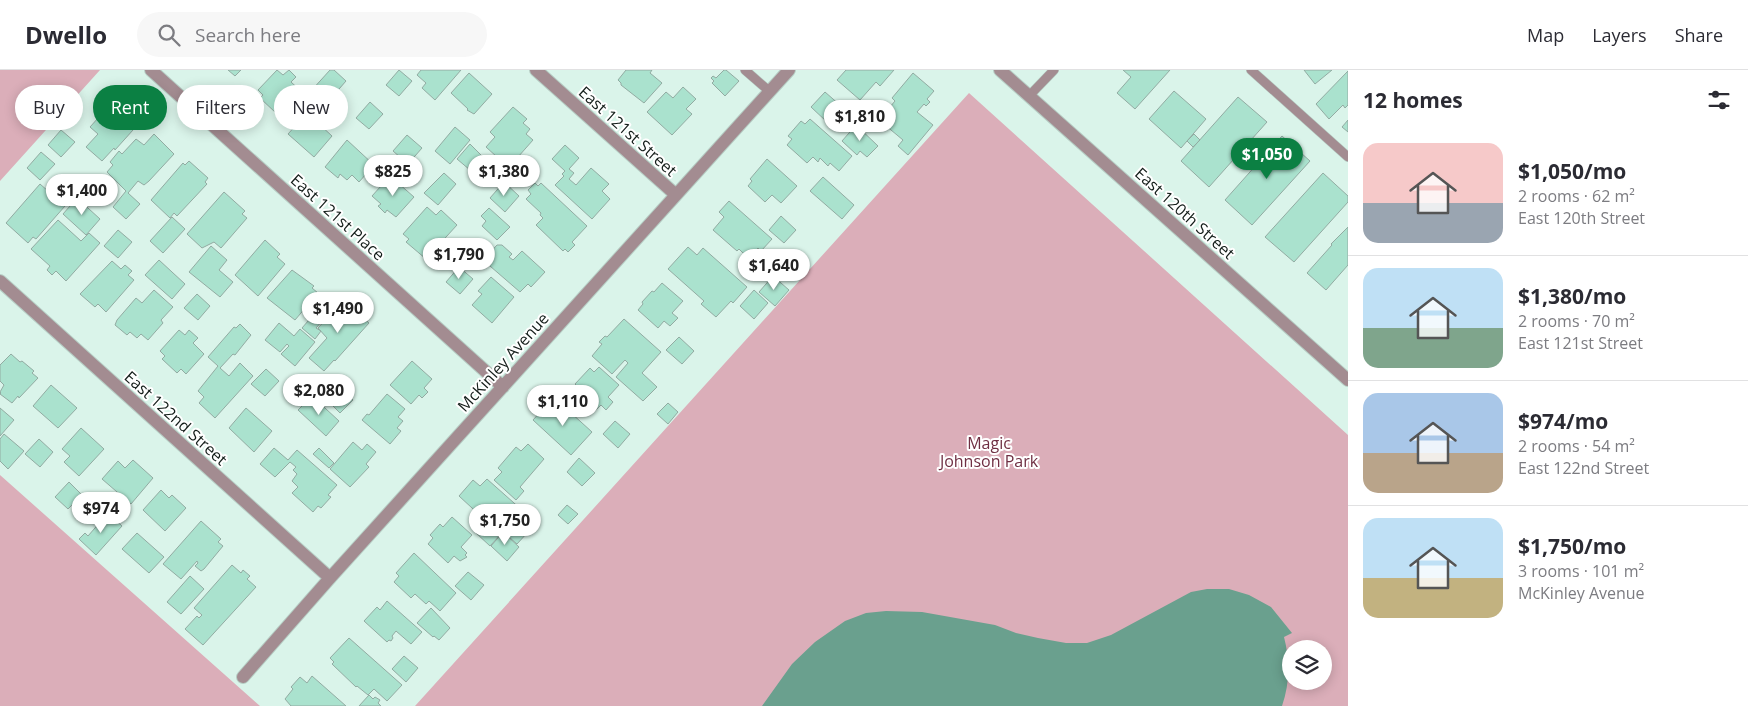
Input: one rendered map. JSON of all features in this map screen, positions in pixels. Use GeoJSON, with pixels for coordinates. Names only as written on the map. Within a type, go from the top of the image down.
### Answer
{"type":"FeatureCollection","features":[{"type":"Feature","properties":{"kind":"street","name":"East 121st Place"},"geometry":{"type":"LineString","coordinates":[[151,70],[502,388]]}},
{"type":"Feature","properties":{"kind":"street","name":"East 121st Street"},"geometry":{"type":"LineString","coordinates":[[536,70],[676,195]]}},
{"type":"Feature","properties":{"kind":"street","name":"McKinley Avenue"},"geometry":{"type":"LineString","coordinates":[[242,677],[789,70]]}},
{"type":"Feature","properties":{"kind":"street","name":"East 120th Street"},"geometry":{"type":"LineString","coordinates":[[1000,70],[1348,380]]}},
{"type":"Feature","properties":{"kind":"street","name":"East 122nd Street"},"geometry":{"type":"LineString","coordinates":[[0,281],[330,578]]}},
{"type":"Feature","properties":{"kind":"lane"},"geometry":{"type":"LineString","coordinates":[[745,70],[769,91]]}},
{"type":"Feature","properties":{"kind":"lane"},"geometry":{"type":"LineString","coordinates":[[1029,96],[1054,70]]}},
{"type":"Feature","properties":{"kind":"lane"},"geometry":{"type":"LineString","coordinates":[[1251,70],[1348,157]]}},
{"type":"Feature","properties":{"kind":"green space"},"geometry":{"type":"Polygon","coordinates":[[[0,70],[100,70],[83,89],[83,85],[15,85],[15,130],[46,130],[0,181],[0,70]]]}},
{"type":"Feature","properties":{"kind":"green space","name":"Magic Johnson Park"},"geometry":{"type":"Polygon","coordinates":[[[969,93],[1348,435],[1348,706],[415,706],[969,93]]]}},
{"type":"Feature","properties":{"kind":"green space"},"geometry":{"type":"Polygon","coordinates":[[[0,475],[260,706],[0,706],[0,475]]]}},
{"type":"Feature","properties":{"kind":"shaded area"},"geometry":{"type":"Polygon","coordinates":[[[1207,589],[1229,589],[1249,595],[1271,607],[1292,633],[1282,640],[1282,690],[1287,690],[1282,706],[762,706],[792,664],[815,642],[845,621],[866,613],[886,611],[922,612],[995,625],[1016,633],[1038,638],[1066,643],[1087,643],[1111,635],[1191,592],[1207,589]]]}},
{"type":"Feature","properties":{"kind":"building"},"geometry":{"type":"Polygon","coordinates":[[[228,70],[241,70],[235,76],[228,70]]]}},
{"type":"Feature","properties":{"kind":"building"},"geometry":{"type":"Polygon","coordinates":[[[277,70],[283,75],[289,70],[296,77],[291,82],[294,85],[274,85],[274,111],[264,102],[263,85],[277,70]]]}},
{"type":"Feature","properties":{"kind":"building"},"geometry":{"type":"Polygon","coordinates":[[[330,70],[334,70],[346,81],[343,85],[316,85],[330,70]]]}},
{"type":"Feature","properties":{"kind":"building"},"geometry":{"type":"Polygon","coordinates":[[[399,70],[412,81],[399,96],[386,85],[399,70]]]}},
{"type":"Feature","properties":{"kind":"building"},"geometry":{"type":"Polygon","coordinates":[[[421,70],[461,70],[435,100],[422,88],[426,83],[417,75],[421,70]]]}},
{"type":"Feature","properties":{"kind":"building"},"geometry":{"type":"Polygon","coordinates":[[[626,70],[652,70],[650,73],[662,83],[644,103],[621,85],[618,80],[626,70]]]}},
{"type":"Feature","properties":{"kind":"building"},"geometry":{"type":"Polygon","coordinates":[[[724,70],[739,81],[725,96],[712,83],[714,81],[711,78],[713,76],[716,78],[724,70]]]}},
{"type":"Feature","properties":{"kind":"building"},"geometry":{"type":"Polygon","coordinates":[[[846,70],[894,70],[880,86],[876,82],[860,100],[837,80],[846,70]]]}},
{"type":"Feature","properties":{"kind":"building"},"geometry":{"type":"Polygon","coordinates":[[[1123,70],[1170,70],[1135,109],[1117,93],[1131,77],[1123,70]]]}},
{"type":"Feature","properties":{"kind":"building"},"geometry":{"type":"Polygon","coordinates":[[[1304,70],[1332,70],[1315,84],[1304,70]]]}},
{"type":"Feature","properties":{"kind":"building"},"geometry":{"type":"Polygon","coordinates":[[[1348,71],[1348,105],[1345,108],[1343,105],[1329,119],[1316,104],[1348,71]]]}},
{"type":"Feature","properties":{"kind":"building"},"geometry":{"type":"Polygon","coordinates":[[[469,73],[492,94],[474,114],[467,110],[451,93],[469,73]]]}},
{"type":"Feature","properties":{"kind":"building"},"geometry":{"type":"Polygon","coordinates":[[[913,73],[934,91],[927,99],[930,102],[926,106],[924,104],[917,112],[933,125],[908,155],[898,146],[903,140],[879,120],[895,101],[892,98],[913,73]]]}},
{"type":"Feature","properties":{"kind":"building"},"geometry":{"type":"Polygon","coordinates":[[[683,87],[696,99],[686,109],[692,114],[672,135],[647,112],[666,92],[673,98],[683,87]]]}},
{"type":"Feature","properties":{"kind":"building"},"geometry":{"type":"Polygon","coordinates":[[[1174,91],[1206,119],[1181,148],[1149,119],[1174,91]]]}},
{"type":"Feature","properties":{"kind":"building"},"geometry":{"type":"Polygon","coordinates":[[[825,92],[841,106],[827,122],[811,107],[825,92]]]}},
{"type":"Feature","properties":{"kind":"building"},"geometry":{"type":"Polygon","coordinates":[[[1238,97],[1267,122],[1209,187],[1181,161],[1238,97]]]}},
{"type":"Feature","properties":{"kind":"building"},"geometry":{"type":"Polygon","coordinates":[[[370,102],[383,114],[369,129],[356,118],[370,102]]]}},
{"type":"Feature","properties":{"kind":"building"},"geometry":{"type":"Polygon","coordinates":[[[513,107],[527,119],[523,123],[530,129],[526,134],[533,140],[495,183],[483,172],[497,157],[486,147],[495,137],[490,132],[513,107]]]}},
{"type":"Feature","properties":{"kind":"building"},"geometry":{"type":"Polygon","coordinates":[[[810,119],[852,156],[839,171],[830,163],[828,166],[820,158],[818,162],[813,157],[807,163],[787,145],[792,139],[788,136],[801,121],[805,124],[810,119]]]}},
{"type":"Feature","properties":{"kind":"building"},"geometry":{"type":"Polygon","coordinates":[[[1348,120],[1348,132],[1342,127],[1348,120]]]}},
{"type":"Feature","properties":{"kind":"building"},"geometry":{"type":"Polygon","coordinates":[[[856,125],[878,146],[867,157],[860,151],[857,155],[842,141],[856,125]]]}},
{"type":"Feature","properties":{"kind":"building"},"geometry":{"type":"Polygon","coordinates":[[[455,127],[470,140],[450,164],[435,151],[455,127]]]}},
{"type":"Feature","properties":{"kind":"building"},"geometry":{"type":"Polygon","coordinates":[[[61,130],[75,142],[61,157],[48,145],[61,130]]]}},
{"type":"Feature","properties":{"kind":"building"},"geometry":{"type":"Polygon","coordinates":[[[93,130],[133,130],[102,161],[86,147],[98,134],[93,130]]]}},
{"type":"Feature","properties":{"kind":"building"},"geometry":{"type":"Polygon","coordinates":[[[292,130],[325,130],[332,136],[314,157],[288,134],[292,130]]]}},
{"type":"Feature","properties":{"kind":"building"},"geometry":{"type":"Polygon","coordinates":[[[154,134],[174,154],[149,181],[144,185],[138,181],[128,193],[140,204],[126,219],[113,207],[126,191],[107,172],[113,165],[110,162],[119,151],[122,154],[136,139],[144,145],[154,134]]]}},
{"type":"Feature","properties":{"kind":"building"},"geometry":{"type":"Polygon","coordinates":[[[1194,134],[1200,140],[1193,147],[1187,141],[1194,134]]]}},
{"type":"Feature","properties":{"kind":"building"},"geometry":{"type":"Polygon","coordinates":[[[407,135],[422,148],[408,164],[393,151],[407,135]]]}},
{"type":"Feature","properties":{"kind":"building"},"geometry":{"type":"Polygon","coordinates":[[[1282,136],[1310,161],[1252,225],[1225,200],[1282,136]]]}},
{"type":"Feature","properties":{"kind":"building"},"geometry":{"type":"Polygon","coordinates":[[[347,140],[374,165],[359,182],[352,175],[347,180],[340,174],[338,178],[325,167],[347,140]]]}},
{"type":"Feature","properties":{"kind":"building"},"geometry":{"type":"Polygon","coordinates":[[[470,144],[482,156],[470,170],[457,159],[470,144]]]}},
{"type":"Feature","properties":{"kind":"building"},"geometry":{"type":"Polygon","coordinates":[[[565,145],[579,158],[569,169],[574,173],[569,179],[576,185],[591,168],[609,184],[602,191],[610,199],[592,219],[555,185],[564,176],[562,174],[565,171],[552,159],[565,145]]]}},
{"type":"Feature","properties":{"kind":"building"},"geometry":{"type":"Polygon","coordinates":[[[41,152],[55,164],[40,180],[27,168],[41,152]]]}},
{"type":"Feature","properties":{"kind":"building"},"geometry":{"type":"Polygon","coordinates":[[[767,159],[797,186],[781,203],[772,195],[765,202],[748,186],[752,181],[750,179],[767,159]]]}},
{"type":"Feature","properties":{"kind":"building"},"geometry":{"type":"Polygon","coordinates":[[[189,161],[208,178],[205,182],[207,184],[177,216],[174,213],[170,218],[151,200],[183,163],[185,165],[189,161]]]}},
{"type":"Feature","properties":{"kind":"building"},"geometry":{"type":"Polygon","coordinates":[[[444,173],[456,184],[438,205],[424,193],[444,173]]]}},
{"type":"Feature","properties":{"kind":"building"},"geometry":{"type":"Polygon","coordinates":[[[1323,173],[1348,196],[1348,202],[1294,262],[1265,237],[1323,173]]]}},
{"type":"Feature","properties":{"kind":"building"},"geometry":{"type":"Polygon","coordinates":[[[390,176],[414,197],[396,217],[387,210],[385,213],[378,206],[381,204],[372,196],[390,176]]]}},
{"type":"Feature","properties":{"kind":"building"},"geometry":{"type":"Polygon","coordinates":[[[823,177],[854,205],[842,219],[810,191],[823,177]]]}},
{"type":"Feature","properties":{"kind":"building"},"geometry":{"type":"Polygon","coordinates":[[[504,182],[519,196],[505,212],[490,198],[504,182]]]}},
{"type":"Feature","properties":{"kind":"building"},"geometry":{"type":"Polygon","coordinates":[[[535,183],[538,186],[541,183],[587,226],[572,242],[575,245],[568,252],[565,249],[563,251],[536,225],[543,218],[540,215],[541,213],[526,199],[531,194],[528,190],[535,183]]]}},
{"type":"Feature","properties":{"kind":"building"},"geometry":{"type":"Polygon","coordinates":[[[40,184],[65,206],[36,239],[33,237],[28,243],[6,223],[40,184]]]}},
{"type":"Feature","properties":{"kind":"building"},"geometry":{"type":"Polygon","coordinates":[[[224,192],[245,211],[242,214],[247,218],[221,248],[214,242],[202,248],[187,234],[224,192]]]}},
{"type":"Feature","properties":{"kind":"building"},"geometry":{"type":"Polygon","coordinates":[[[77,198],[100,219],[86,235],[63,214],[77,198]]]}},
{"type":"Feature","properties":{"kind":"building"},"geometry":{"type":"Polygon","coordinates":[[[729,201],[772,239],[761,251],[758,248],[748,258],[713,230],[724,217],[719,212],[729,201]]]}},
{"type":"Feature","properties":{"kind":"building"},"geometry":{"type":"Polygon","coordinates":[[[427,207],[436,215],[441,210],[457,225],[426,259],[406,242],[409,239],[403,234],[427,207]]]}},
{"type":"Feature","properties":{"kind":"building"},"geometry":{"type":"Polygon","coordinates":[[[489,208],[510,227],[497,240],[482,226],[486,221],[481,216],[489,208]]]}},
{"type":"Feature","properties":{"kind":"building"},"geometry":{"type":"Polygon","coordinates":[[[781,216],[796,230],[784,243],[769,230],[781,216]]]}},
{"type":"Feature","properties":{"kind":"building"},"geometry":{"type":"Polygon","coordinates":[[[172,217],[185,229],[163,253],[150,241],[172,217]]]}},
{"type":"Feature","properties":{"kind":"building"},"geometry":{"type":"Polygon","coordinates":[[[58,220],[81,241],[89,233],[100,243],[66,281],[56,271],[52,275],[47,270],[50,266],[31,249],[58,220]]]}},
{"type":"Feature","properties":{"kind":"building"},"geometry":{"type":"Polygon","coordinates":[[[1348,227],[1348,265],[1326,290],[1307,273],[1348,227]]]}},
{"type":"Feature","properties":{"kind":"building"},"geometry":{"type":"Polygon","coordinates":[[[118,230],[132,242],[118,258],[104,246],[118,230]]]}},
{"type":"Feature","properties":{"kind":"building"},"geometry":{"type":"Polygon","coordinates":[[[265,240],[280,254],[277,257],[285,264],[258,296],[235,275],[265,240]]]}},
{"type":"Feature","properties":{"kind":"building"},"geometry":{"type":"Polygon","coordinates":[[[497,245],[502,245],[512,254],[509,257],[513,260],[522,251],[545,272],[531,287],[528,284],[520,292],[483,260],[497,245]]]}},
{"type":"Feature","properties":{"kind":"building"},"geometry":{"type":"Polygon","coordinates":[[[211,246],[227,260],[219,270],[233,282],[220,297],[189,272],[211,246]]]}},
{"type":"Feature","properties":{"kind":"building"},"geometry":{"type":"Polygon","coordinates":[[[688,247],[697,255],[703,248],[747,287],[733,303],[731,301],[716,317],[701,304],[704,301],[668,269],[688,247]]]}},
{"type":"Feature","properties":{"kind":"building"},"geometry":{"type":"Polygon","coordinates":[[[159,260],[185,284],[172,299],[145,275],[159,260]]]}},
{"type":"Feature","properties":{"kind":"building"},"geometry":{"type":"Polygon","coordinates":[[[112,261],[121,269],[125,265],[132,271],[128,275],[134,280],[106,312],[98,304],[95,307],[80,294],[112,261]]]}},
{"type":"Feature","properties":{"kind":"building"},"geometry":{"type":"Polygon","coordinates":[[[459,267],[473,279],[460,294],[446,282],[459,267]]]}},
{"type":"Feature","properties":{"kind":"building"},"geometry":{"type":"Polygon","coordinates":[[[292,270],[314,286],[312,288],[318,293],[295,320],[267,298],[292,270]]]}},
{"type":"Feature","properties":{"kind":"building"},"geometry":{"type":"Polygon","coordinates":[[[773,276],[789,290],[775,306],[759,292],[773,276]]]}},
{"type":"Feature","properties":{"kind":"building"},"geometry":{"type":"Polygon","coordinates":[[[491,277],[514,297],[492,323],[472,305],[482,294],[478,291],[491,277]]]}},
{"type":"Feature","properties":{"kind":"building"},"geometry":{"type":"Polygon","coordinates":[[[662,283],[683,301],[672,313],[678,318],[670,326],[664,321],[658,328],[638,310],[643,304],[642,302],[662,283]]]}},
{"type":"Feature","properties":{"kind":"building"},"geometry":{"type":"Polygon","coordinates":[[[154,290],[173,307],[161,320],[163,323],[148,340],[141,334],[137,338],[130,332],[127,335],[115,325],[117,320],[136,298],[142,303],[154,290]]]}},
{"type":"Feature","properties":{"kind":"building"},"geometry":{"type":"Polygon","coordinates":[[[754,290],[768,303],[754,319],[740,306],[754,290]]]}},
{"type":"Feature","properties":{"kind":"building"},"geometry":{"type":"Polygon","coordinates":[[[197,294],[210,306],[198,320],[184,308],[197,294]]]}},
{"type":"Feature","properties":{"kind":"building"},"geometry":{"type":"Polygon","coordinates":[[[343,300],[369,323],[324,371],[309,358],[327,338],[318,328],[343,300]]]}},
{"type":"Feature","properties":{"kind":"building"},"geometry":{"type":"Polygon","coordinates":[[[315,313],[323,320],[316,328],[321,331],[315,339],[302,328],[315,313]]]}},
{"type":"Feature","properties":{"kind":"building"},"geometry":{"type":"Polygon","coordinates":[[[624,319],[661,352],[642,373],[657,387],[643,401],[616,377],[628,363],[625,360],[612,374],[592,356],[602,344],[599,342],[605,336],[607,337],[624,319]]]}},
{"type":"Feature","properties":{"kind":"building"},"geometry":{"type":"Polygon","coordinates":[[[279,323],[294,336],[300,329],[315,342],[295,366],[281,354],[289,346],[287,344],[280,352],[265,340],[279,323]]]}},
{"type":"Feature","properties":{"kind":"building"},"geometry":{"type":"Polygon","coordinates":[[[240,324],[251,335],[235,355],[233,354],[220,368],[229,376],[240,363],[253,376],[215,418],[199,403],[204,397],[198,391],[218,366],[208,357],[234,327],[236,328],[240,324]]]}},
{"type":"Feature","properties":{"kind":"building"},"geometry":{"type":"Polygon","coordinates":[[[179,330],[185,335],[189,330],[198,338],[193,343],[204,354],[186,374],[181,369],[177,373],[162,359],[165,356],[160,351],[179,330]]]}},
{"type":"Feature","properties":{"kind":"building"},"geometry":{"type":"Polygon","coordinates":[[[679,337],[694,351],[682,364],[666,350],[679,337]]]}},
{"type":"Feature","properties":{"kind":"building"},"geometry":{"type":"Polygon","coordinates":[[[11,354],[34,371],[32,373],[38,378],[12,403],[0,394],[4,385],[0,381],[0,365],[11,354]]]}},
{"type":"Feature","properties":{"kind":"building"},"geometry":{"type":"Polygon","coordinates":[[[412,361],[432,379],[424,388],[428,392],[422,398],[419,395],[411,404],[390,385],[412,361]]]}},
{"type":"Feature","properties":{"kind":"building"},"geometry":{"type":"Polygon","coordinates":[[[599,367],[619,385],[608,397],[613,402],[606,410],[601,405],[595,411],[575,392],[579,388],[575,384],[590,368],[594,372],[599,367]]]}},
{"type":"Feature","properties":{"kind":"building"},"geometry":{"type":"Polygon","coordinates":[[[266,369],[279,381],[265,396],[251,384],[266,369]]]}},
{"type":"Feature","properties":{"kind":"building"},"geometry":{"type":"Polygon","coordinates":[[[324,381],[333,389],[337,385],[353,400],[340,413],[316,389],[324,381]]]}},
{"type":"Feature","properties":{"kind":"building"},"geometry":{"type":"Polygon","coordinates":[[[51,385],[77,408],[58,428],[33,406],[51,385]]]}},
{"type":"Feature","properties":{"kind":"building"},"geometry":{"type":"Polygon","coordinates":[[[387,394],[405,409],[398,417],[403,421],[397,428],[401,431],[390,444],[362,420],[367,414],[369,415],[387,394]]]}},
{"type":"Feature","properties":{"kind":"building"},"geometry":{"type":"Polygon","coordinates":[[[312,396],[339,421],[326,436],[298,410],[312,396]]]}},
{"type":"Feature","properties":{"kind":"building"},"geometry":{"type":"Polygon","coordinates":[[[559,402],[592,432],[571,455],[533,420],[546,407],[551,411],[559,402]]]}},
{"type":"Feature","properties":{"kind":"building"},"geometry":{"type":"Polygon","coordinates":[[[668,403],[678,412],[668,424],[657,414],[668,403]]]}},
{"type":"Feature","properties":{"kind":"building"},"geometry":{"type":"Polygon","coordinates":[[[0,408],[14,420],[0,436],[0,408]]]}},
{"type":"Feature","properties":{"kind":"building"},"geometry":{"type":"Polygon","coordinates":[[[246,408],[272,431],[254,452],[229,428],[246,408]]]}},
{"type":"Feature","properties":{"kind":"building"},"geometry":{"type":"Polygon","coordinates":[[[615,421],[630,434],[618,448],[603,434],[615,421]]]}},
{"type":"Feature","properties":{"kind":"building"},"geometry":{"type":"Polygon","coordinates":[[[81,428],[104,449],[79,476],[64,462],[70,456],[62,449],[81,428]]]}},
{"type":"Feature","properties":{"kind":"building"},"geometry":{"type":"Polygon","coordinates":[[[4,434],[24,451],[8,469],[0,461],[0,439],[4,434]]]}},
{"type":"Feature","properties":{"kind":"building"},"geometry":{"type":"Polygon","coordinates":[[[39,439],[53,452],[40,467],[25,454],[39,439]]]}},
{"type":"Feature","properties":{"kind":"building"},"geometry":{"type":"Polygon","coordinates":[[[353,442],[362,450],[367,444],[376,452],[366,464],[369,467],[350,487],[330,469],[353,442]]]}},
{"type":"Feature","properties":{"kind":"building"},"geometry":{"type":"Polygon","coordinates":[[[528,444],[544,459],[520,487],[524,491],[516,500],[494,480],[502,472],[498,468],[516,447],[521,451],[528,444]]]}},
{"type":"Feature","properties":{"kind":"building"},"geometry":{"type":"Polygon","coordinates":[[[274,448],[288,460],[297,450],[337,485],[328,495],[331,497],[321,508],[318,506],[313,512],[292,493],[298,487],[292,481],[297,474],[293,470],[296,467],[290,462],[275,477],[260,464],[274,448]]]}},
{"type":"Feature","properties":{"kind":"building"},"geometry":{"type":"Polygon","coordinates":[[[319,448],[334,463],[329,468],[313,454],[319,448]]]}},
{"type":"Feature","properties":{"kind":"building"},"geometry":{"type":"Polygon","coordinates":[[[579,458],[595,473],[582,486],[567,472],[579,458]]]}},
{"type":"Feature","properties":{"kind":"building"},"geometry":{"type":"Polygon","coordinates":[[[133,460],[153,478],[131,504],[102,479],[118,461],[125,468],[133,460]]]}},
{"type":"Feature","properties":{"kind":"building"},"geometry":{"type":"Polygon","coordinates":[[[487,479],[523,511],[524,509],[538,521],[517,544],[494,524],[502,533],[490,546],[476,533],[488,520],[485,520],[459,496],[473,480],[480,486],[487,479]]]}},
{"type":"Feature","properties":{"kind":"building"},"geometry":{"type":"Polygon","coordinates":[[[69,482],[82,495],[68,509],[55,497],[69,482]]]}},
{"type":"Feature","properties":{"kind":"building"},"geometry":{"type":"Polygon","coordinates":[[[161,490],[169,498],[172,495],[186,508],[165,531],[143,510],[161,490]]]}},
{"type":"Feature","properties":{"kind":"building"},"geometry":{"type":"Polygon","coordinates":[[[567,505],[578,514],[568,524],[558,515],[567,505]]]}},
{"type":"Feature","properties":{"kind":"building"},"geometry":{"type":"Polygon","coordinates":[[[108,513],[122,526],[96,555],[79,539],[85,533],[88,536],[108,513]]]}},
{"type":"Feature","properties":{"kind":"building"},"geometry":{"type":"Polygon","coordinates":[[[452,517],[472,535],[461,547],[467,553],[465,555],[467,557],[460,561],[454,556],[448,563],[428,544],[433,538],[430,535],[440,524],[443,527],[452,517]]]}},
{"type":"Feature","properties":{"kind":"building"},"geometry":{"type":"Polygon","coordinates":[[[201,521],[221,539],[218,542],[223,546],[204,569],[201,571],[195,566],[198,563],[197,561],[181,579],[163,564],[201,521]]]}},
{"type":"Feature","properties":{"kind":"building"},"geometry":{"type":"Polygon","coordinates":[[[503,532],[519,547],[507,561],[491,546],[503,532]]]}},
{"type":"Feature","properties":{"kind":"building"},"geometry":{"type":"Polygon","coordinates":[[[137,533],[164,557],[149,573],[122,549],[137,533]]]}},
{"type":"Feature","properties":{"kind":"building"},"geometry":{"type":"Polygon","coordinates":[[[414,553],[456,593],[440,611],[429,601],[426,604],[415,594],[411,598],[394,582],[399,576],[396,573],[414,553]]]}},
{"type":"Feature","properties":{"kind":"building"},"geometry":{"type":"Polygon","coordinates":[[[232,565],[241,573],[243,570],[250,576],[247,579],[256,587],[203,645],[185,629],[197,616],[199,618],[202,615],[194,608],[232,565]]]}},
{"type":"Feature","properties":{"kind":"building"},"geometry":{"type":"Polygon","coordinates":[[[468,572],[484,585],[471,600],[455,586],[468,572]]]}},
{"type":"Feature","properties":{"kind":"building"},"geometry":{"type":"Polygon","coordinates":[[[190,576],[204,589],[181,614],[167,602],[190,576]]]}},
{"type":"Feature","properties":{"kind":"building"},"geometry":{"type":"Polygon","coordinates":[[[387,601],[422,632],[411,644],[396,631],[391,641],[387,642],[364,621],[377,607],[380,610],[387,601]]]}},
{"type":"Feature","properties":{"kind":"building"},"geometry":{"type":"Polygon","coordinates":[[[431,608],[450,628],[439,640],[417,623],[431,608]]]}},
{"type":"Feature","properties":{"kind":"building"},"geometry":{"type":"Polygon","coordinates":[[[349,638],[402,685],[387,701],[374,689],[368,695],[356,687],[332,664],[334,662],[330,658],[349,638]]]}},
{"type":"Feature","properties":{"kind":"building"},"geometry":{"type":"Polygon","coordinates":[[[404,656],[418,668],[406,682],[392,669],[404,656]]]}},
{"type":"Feature","properties":{"kind":"building"},"geometry":{"type":"Polygon","coordinates":[[[312,676],[346,706],[291,706],[285,699],[293,689],[291,687],[300,677],[307,683],[312,676]]]}},
{"type":"Feature","properties":{"kind":"building"},"geometry":{"type":"Polygon","coordinates":[[[369,695],[373,699],[375,697],[380,700],[378,703],[381,706],[359,706],[369,695]]]}}]}
